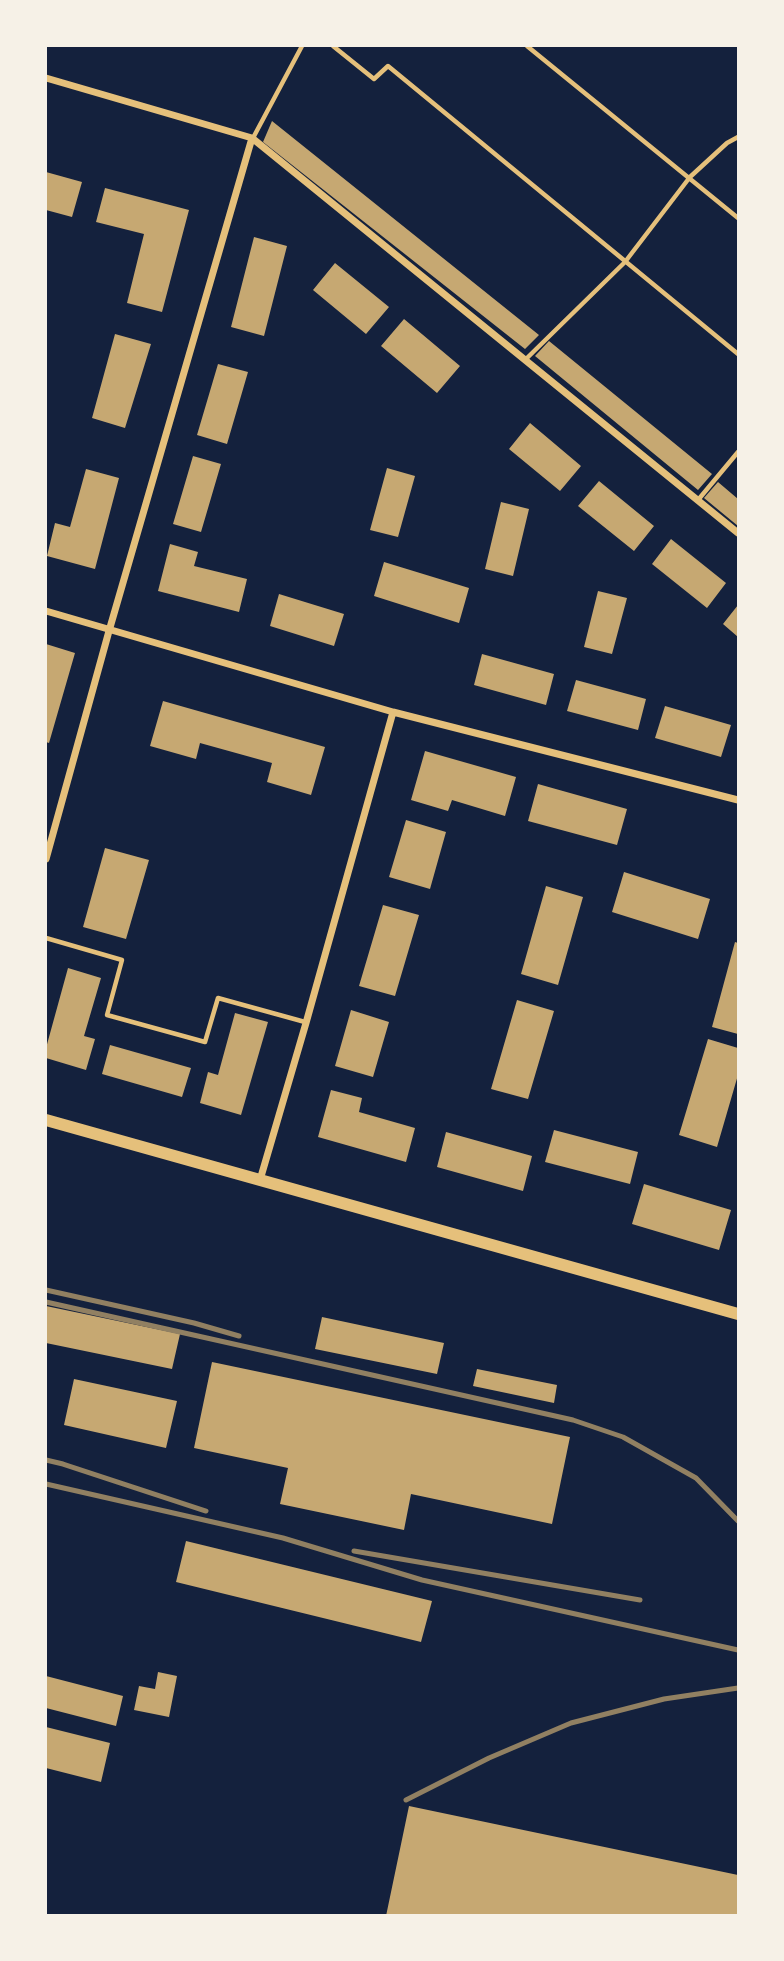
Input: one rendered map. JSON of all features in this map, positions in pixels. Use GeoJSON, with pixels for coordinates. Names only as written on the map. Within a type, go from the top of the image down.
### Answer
{"type":"FeatureCollection","features":[{"type":"Feature","properties":{"kind":"street"},"geometry":{"type":"LineString","coordinates":[[46,78],[252,138],[738,533]]}},
{"type":"Feature","properties":{"kind":"street"},"geometry":{"type":"LineString","coordinates":[[46,859],[252,138]]}},
{"type":"Feature","properties":{"kind":"street"},"geometry":{"type":"LineString","coordinates":[[46,611],[393,712],[738,800]]}},
{"type":"Feature","properties":{"kind":"street"},"geometry":{"type":"LineString","coordinates":[[260,1180],[393,712]]}},
{"type":"Feature","properties":{"kind":"street"},"geometry":{"type":"LineString","coordinates":[[46,1120],[738,1314]]}},
{"type":"Feature","properties":{"kind":"lane"},"geometry":{"type":"LineString","coordinates":[[252,138],[302,46]]}},
{"type":"Feature","properties":{"kind":"lane"},"geometry":{"type":"LineString","coordinates":[[333,46],[374,79],[387,66],[738,354]]}},
{"type":"Feature","properties":{"kind":"lane"},"geometry":{"type":"LineString","coordinates":[[527,46],[738,218]]}},
{"type":"Feature","properties":{"kind":"lane"},"geometry":{"type":"LineString","coordinates":[[526,359],[625,262],[690,177],[727,143],[738,137]]}},
{"type":"Feature","properties":{"kind":"lane"},"geometry":{"type":"LineString","coordinates":[[698,500],[738,452]]}},
{"type":"Feature","properties":{"kind":"lane"},"geometry":{"type":"LineString","coordinates":[[46,938],[122,960],[107,1015],[205,1042],[218,998],[306,1023]]}},
{"type":"Feature","properties":{"kind":"building"},"geometry":{"type":"Polygon","coordinates":[[[272,121],[539,335],[525,349],[263,142],[272,121]]]}},
{"type":"Feature","properties":{"kind":"building"},"geometry":{"type":"Polygon","coordinates":[[[46,172],[82,182],[72,217],[46,210],[46,172]]]}},
{"type":"Feature","properties":{"kind":"building"},"geometry":{"type":"Polygon","coordinates":[[[105,188],[189,210],[162,312],[127,303],[144,234],[96,222],[105,188]]]}},
{"type":"Feature","properties":{"kind":"building"},"geometry":{"type":"Polygon","coordinates":[[[254,237],[287,246],[264,336],[231,327],[254,237]]]}},
{"type":"Feature","properties":{"kind":"building"},"geometry":{"type":"Polygon","coordinates":[[[335,263],[389,307],[366,334],[313,290],[335,263]]]}},
{"type":"Feature","properties":{"kind":"building"},"geometry":{"type":"Polygon","coordinates":[[[404,319],[460,366],[437,393],[381,346],[404,319]]]}},
{"type":"Feature","properties":{"kind":"building"},"geometry":{"type":"Polygon","coordinates":[[[115,334],[151,344],[125,428],[92,418],[115,334]]]}},
{"type":"Feature","properties":{"kind":"building"},"geometry":{"type":"Polygon","coordinates":[[[549,341],[712,474],[698,490],[535,356],[549,341]]]}},
{"type":"Feature","properties":{"kind":"building"},"geometry":{"type":"Polygon","coordinates":[[[218,364],[248,372],[227,444],[197,435],[218,364]]]}},
{"type":"Feature","properties":{"kind":"building"},"geometry":{"type":"Polygon","coordinates":[[[530,423],[581,466],[560,491],[509,449],[530,423]]]}},
{"type":"Feature","properties":{"kind":"building"},"geometry":{"type":"Polygon","coordinates":[[[193,456],[221,464],[201,532],[173,524],[193,456]]]}},
{"type":"Feature","properties":{"kind":"building"},"geometry":{"type":"Polygon","coordinates":[[[387,468],[415,476],[398,537],[370,530],[387,468]]]}},
{"type":"Feature","properties":{"kind":"building"},"geometry":{"type":"Polygon","coordinates":[[[86,469],[119,478],[95,569],[47,556],[55,523],[70,527],[86,469]]]}},
{"type":"Feature","properties":{"kind":"building"},"geometry":{"type":"Polygon","coordinates":[[[599,481],[654,526],[634,551],[578,506],[599,481]]]}},
{"type":"Feature","properties":{"kind":"building"},"geometry":{"type":"Polygon","coordinates":[[[718,482],[738,499],[738,526],[704,498],[718,482]]]}},
{"type":"Feature","properties":{"kind":"building"},"geometry":{"type":"Polygon","coordinates":[[[501,502],[529,509],[513,576],[485,569],[501,502]]]}},
{"type":"Feature","properties":{"kind":"building"},"geometry":{"type":"Polygon","coordinates":[[[671,539],[726,583],[707,608],[652,564],[671,539]]]}},
{"type":"Feature","properties":{"kind":"building"},"geometry":{"type":"Polygon","coordinates":[[[170,544],[198,552],[194,566],[247,579],[239,612],[158,591],[170,544]]]}},
{"type":"Feature","properties":{"kind":"building"},"geometry":{"type":"Polygon","coordinates":[[[384,562],[469,588],[459,623],[374,596],[384,562]]]}},
{"type":"Feature","properties":{"kind":"building"},"geometry":{"type":"Polygon","coordinates":[[[598,591],[627,598],[612,654],[584,647],[598,591]]]}},
{"type":"Feature","properties":{"kind":"building"},"geometry":{"type":"Polygon","coordinates":[[[279,594],[344,614],[334,646],[270,626],[279,594]]]}},
{"type":"Feature","properties":{"kind":"building"},"geometry":{"type":"Polygon","coordinates":[[[738,605],[738,637],[723,624],[738,605]]]}},
{"type":"Feature","properties":{"kind":"building"},"geometry":{"type":"Polygon","coordinates":[[[46,644],[75,653],[49,743],[46,742],[46,644]]]}},
{"type":"Feature","properties":{"kind":"building"},"geometry":{"type":"Polygon","coordinates":[[[482,654],[554,674],[546,705],[474,685],[482,654]]]}},
{"type":"Feature","properties":{"kind":"building"},"geometry":{"type":"Polygon","coordinates":[[[576,680],[646,699],[638,730],[567,711],[576,680]]]}},
{"type":"Feature","properties":{"kind":"building"},"geometry":{"type":"Polygon","coordinates":[[[163,701],[325,747],[311,795],[267,782],[272,763],[200,743],[196,759],[150,746],[163,701]]]}},
{"type":"Feature","properties":{"kind":"building"},"geometry":{"type":"Polygon","coordinates":[[[665,706],[731,725],[721,757],[655,738],[665,706]]]}},
{"type":"Feature","properties":{"kind":"building"},"geometry":{"type":"Polygon","coordinates":[[[425,751],[516,777],[505,816],[452,800],[448,811],[411,800],[425,751]]]}},
{"type":"Feature","properties":{"kind":"building"},"geometry":{"type":"Polygon","coordinates":[[[538,784],[627,809],[617,845],[528,821],[538,784]]]}},
{"type":"Feature","properties":{"kind":"building"},"geometry":{"type":"Polygon","coordinates":[[[406,820],[446,832],[430,889],[389,877],[406,820]]]}},
{"type":"Feature","properties":{"kind":"building"},"geometry":{"type":"Polygon","coordinates":[[[105,848],[149,860],[126,939],[83,927],[105,848]]]}},
{"type":"Feature","properties":{"kind":"building"},"geometry":{"type":"Polygon","coordinates":[[[624,872],[710,899],[698,939],[612,912],[624,872]]]}},
{"type":"Feature","properties":{"kind":"building"},"geometry":{"type":"Polygon","coordinates":[[[546,886],[583,897],[558,985],[521,974],[546,886]]]}},
{"type":"Feature","properties":{"kind":"building"},"geometry":{"type":"Polygon","coordinates":[[[383,905],[419,915],[395,996],[359,986],[383,905]]]}},
{"type":"Feature","properties":{"kind":"building"},"geometry":{"type":"Polygon","coordinates":[[[735,942],[738,943],[738,1034],[712,1027],[735,942]]]}},
{"type":"Feature","properties":{"kind":"building"},"geometry":{"type":"Polygon","coordinates":[[[68,968],[101,978],[84,1036],[95,1039],[86,1070],[46,1058],[46,1048],[68,968]]]}},
{"type":"Feature","properties":{"kind":"building"},"geometry":{"type":"Polygon","coordinates":[[[517,1000],[554,1011],[528,1099],[491,1089],[517,1000]]]}},
{"type":"Feature","properties":{"kind":"building"},"geometry":{"type":"Polygon","coordinates":[[[351,1010],[389,1022],[373,1077],[335,1066],[351,1010]]]}},
{"type":"Feature","properties":{"kind":"building"},"geometry":{"type":"Polygon","coordinates":[[[235,1013],[268,1022],[241,1115],[200,1103],[208,1072],[218,1075],[235,1013]]]}},
{"type":"Feature","properties":{"kind":"building"},"geometry":{"type":"Polygon","coordinates":[[[708,1039],[738,1048],[738,1075],[717,1147],[679,1135],[708,1039]]]}},
{"type":"Feature","properties":{"kind":"building"},"geometry":{"type":"Polygon","coordinates":[[[110,1045],[191,1068],[182,1097],[102,1074],[110,1045]]]}},
{"type":"Feature","properties":{"kind":"building"},"geometry":{"type":"Polygon","coordinates":[[[331,1090],[362,1098],[359,1112],[415,1128],[406,1162],[318,1137],[331,1090]]]}},
{"type":"Feature","properties":{"kind":"building"},"geometry":{"type":"Polygon","coordinates":[[[554,1130],[638,1152],[630,1184],[545,1162],[554,1130]]]}},
{"type":"Feature","properties":{"kind":"building"},"geometry":{"type":"Polygon","coordinates":[[[446,1132],[532,1156],[523,1191],[437,1167],[446,1132]]]}},
{"type":"Feature","properties":{"kind":"building"},"geometry":{"type":"Polygon","coordinates":[[[644,1184],[731,1210],[719,1250],[632,1224],[644,1184]]]}},
{"type":"Feature","properties":{"kind":"building"},"geometry":{"type":"Polygon","coordinates":[[[46,1306],[180,1334],[172,1369],[46,1343],[46,1306]]]}},
{"type":"Feature","properties":{"kind":"building"},"geometry":{"type":"Polygon","coordinates":[[[322,1317],[444,1343],[437,1374],[315,1349],[322,1317]]]}},
{"type":"Feature","properties":{"kind":"building"},"geometry":{"type":"Polygon","coordinates":[[[212,1362],[570,1437],[552,1524],[411,1494],[404,1530],[280,1504],[288,1468],[194,1448],[212,1362]]]}},
{"type":"Feature","properties":{"kind":"building"},"geometry":{"type":"Polygon","coordinates":[[[477,1369],[557,1385],[554,1403],[473,1386],[477,1369]]]}},
{"type":"Feature","properties":{"kind":"building"},"geometry":{"type":"Polygon","coordinates":[[[74,1379],[177,1401],[166,1448],[64,1425],[74,1379]]]}},
{"type":"Feature","properties":{"kind":"building"},"geometry":{"type":"Polygon","coordinates":[[[186,1541],[432,1601],[421,1642],[176,1582],[186,1541]]]}},
{"type":"Feature","properties":{"kind":"building"},"geometry":{"type":"Polygon","coordinates":[[[158,1672],[177,1676],[169,1717],[134,1710],[139,1686],[155,1689],[158,1672]]]}},
{"type":"Feature","properties":{"kind":"building"},"geometry":{"type":"Polygon","coordinates":[[[46,1676],[123,1696],[116,1726],[46,1708],[46,1676]]]}},
{"type":"Feature","properties":{"kind":"building"},"geometry":{"type":"Polygon","coordinates":[[[46,1727],[110,1743],[101,1782],[46,1768],[46,1727]]]}},
{"type":"Feature","properties":{"kind":"building"},"geometry":{"type":"Polygon","coordinates":[[[409,1806],[738,1875],[738,1916],[386,1916],[409,1806]]]}},
{"type":"Feature","properties":{"kind":"railway"},"geometry":{"type":"LineString","coordinates":[[46,1290],[194,1323],[239,1336]]}},
{"type":"Feature","properties":{"kind":"railway"},"geometry":{"type":"LineString","coordinates":[[46,1302],[573,1420],[623,1437],[696,1478],[738,1521]]}},
{"type":"Feature","properties":{"kind":"railway"},"geometry":{"type":"LineString","coordinates":[[46,1460],[206,1511]]}},
{"type":"Feature","properties":{"kind":"railway"},"geometry":{"type":"LineString","coordinates":[[46,1484],[283,1538],[422,1580],[738,1650]]}},
{"type":"Feature","properties":{"kind":"railway"},"geometry":{"type":"LineString","coordinates":[[354,1551],[640,1600]]}},
{"type":"Feature","properties":{"kind":"railway"},"geometry":{"type":"LineString","coordinates":[[406,1800],[489,1758],[571,1723],[664,1699],[738,1688]]}}]}
